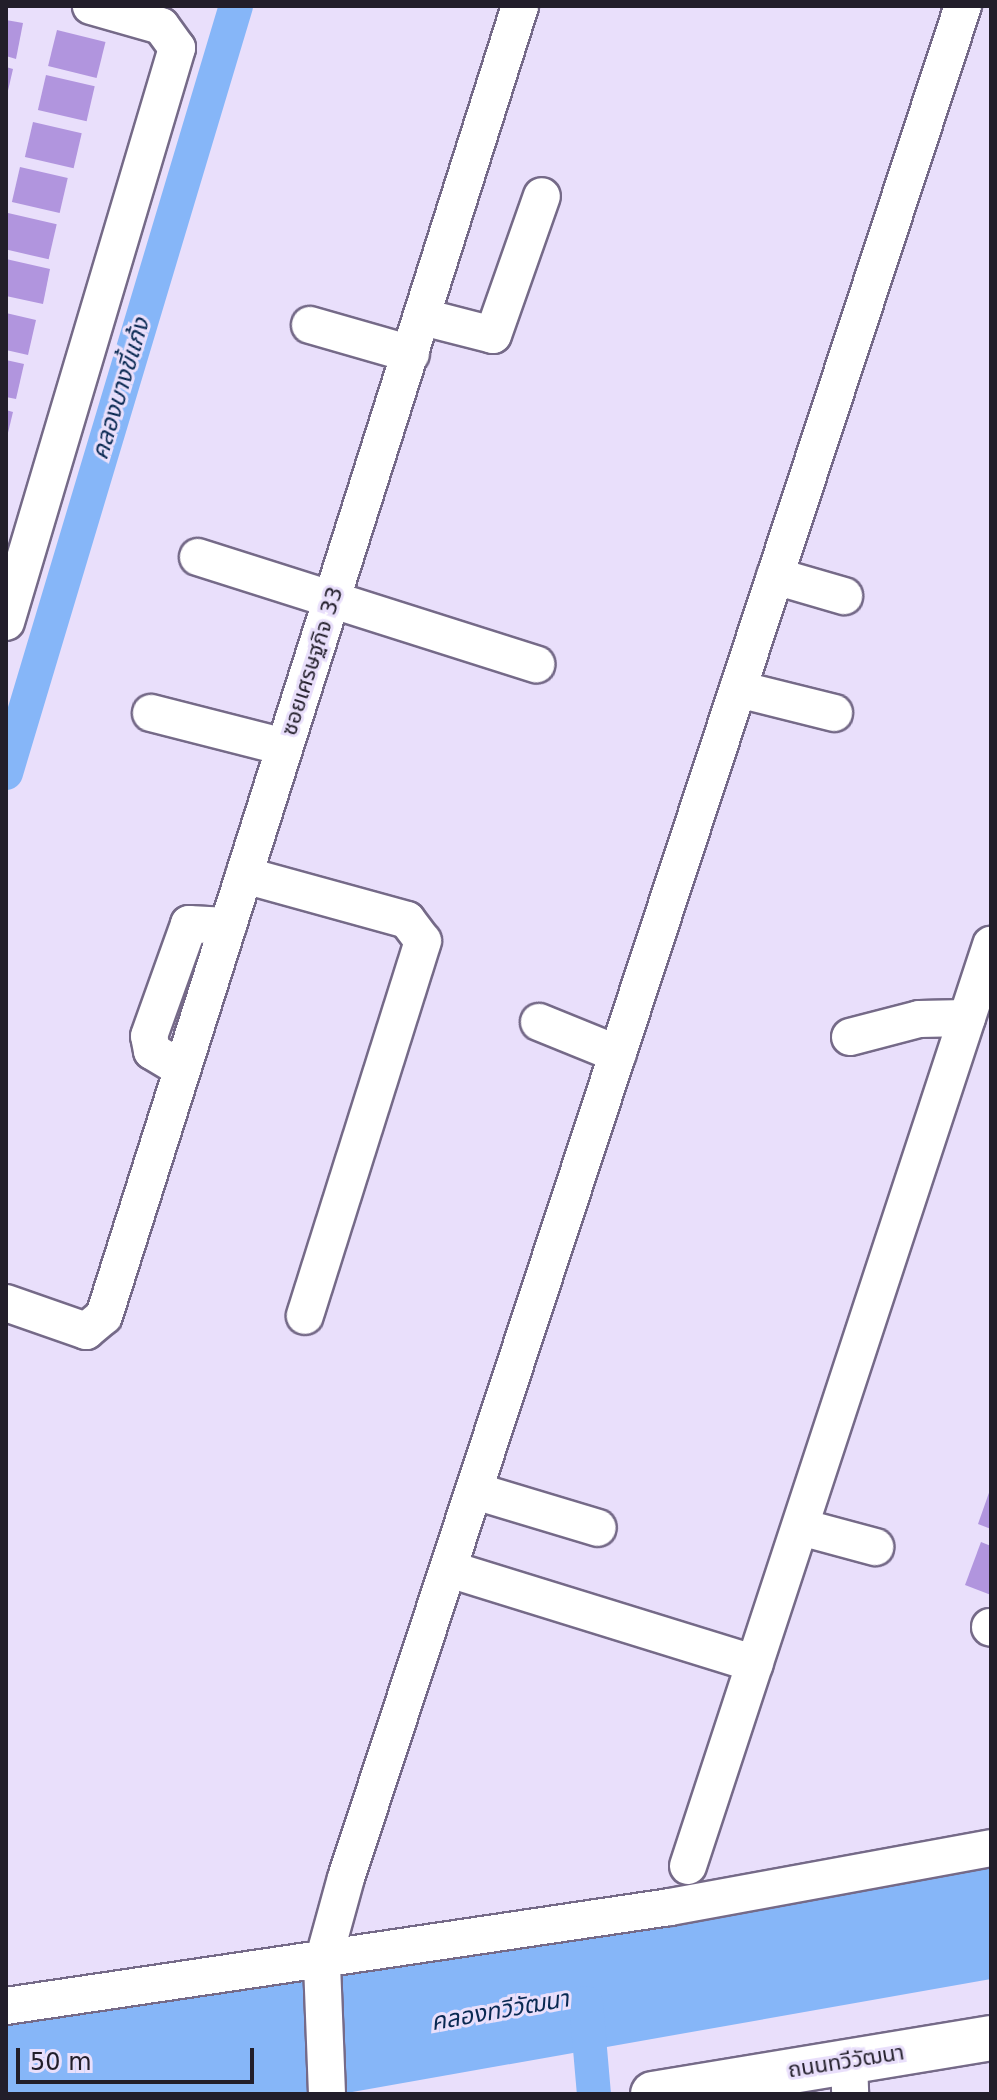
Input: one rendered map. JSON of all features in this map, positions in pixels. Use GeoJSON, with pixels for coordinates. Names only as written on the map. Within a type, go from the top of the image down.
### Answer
{"type":"FeatureCollection","features":[{"type":"Feature","properties":{"kind":"main road","name":"ถนนทวีวัฒนา"},"geometry":{"type":"LineString","coordinates":[[653,2094],[850,2077],[991,2038]]}},
{"type":"Feature","properties":{"kind":"street"},"geometry":{"type":"LineString","coordinates":[[6,622],[177,48],[172,34],[130,9],[91,6]]}},
{"type":"Feature","properties":{"kind":"street","name":"ซอยเศรษฐกิจ 33"},"geometry":{"type":"LineString","coordinates":[[6,1303],[86,1331],[104,1316],[520,6]]}},
{"type":"Feature","properties":{"kind":"street"},"geometry":{"type":"LineString","coordinates":[[326,2089],[323,1962],[963,6]]}},
{"type":"Feature","properties":{"kind":"street"},"geometry":{"type":"LineString","coordinates":[[423,317],[493,335],[542,196]]}},
{"type":"Feature","properties":{"kind":"street"},"geometry":{"type":"LineString","coordinates":[[310,325],[411,354]]}},
{"type":"Feature","properties":{"kind":"street"},"geometry":{"type":"LineString","coordinates":[[198,557],[536,664]]}},
{"type":"Feature","properties":{"kind":"street"},"geometry":{"type":"LineString","coordinates":[[775,576],[844,596]]}},
{"type":"Feature","properties":{"kind":"street"},"geometry":{"type":"LineString","coordinates":[[738,689],[834,713]]}},
{"type":"Feature","properties":{"kind":"street"},"geometry":{"type":"LineString","coordinates":[[151,713],[284,747]]}},
{"type":"Feature","properties":{"kind":"street"},"geometry":{"type":"LineString","coordinates":[[244,875],[407,920],[423,941],[305,1316]]}},
{"type":"Feature","properties":{"kind":"street"},"geometry":{"type":"LineString","coordinates":[[688,1866],[991,945]]}},
{"type":"Feature","properties":{"kind":"street"},"geometry":{"type":"LineString","coordinates":[[850,1037],[919,1019],[967,1018]]}},
{"type":"Feature","properties":{"kind":"street"},"geometry":{"type":"LineString","coordinates":[[539,1022],[618,1054]]}},
{"type":"Feature","properties":{"kind":"street"},"geometry":{"type":"LineString","coordinates":[[475,1491],[598,1528]]}},
{"type":"Feature","properties":{"kind":"street"},"geometry":{"type":"LineString","coordinates":[[801,1527],[875,1547]]}},
{"type":"Feature","properties":{"kind":"street"},"geometry":{"type":"LineString","coordinates":[[452,1570],[755,1664]]}},
{"type":"Feature","properties":{"kind":"street"},"geometry":{"type":"LineString","coordinates":[[6,2006],[323,1962],[991,1848]]}},
{"type":"Feature","properties":{"kind":"water","name":"คลองทวีวัฒนา"},"geometry":{"type":"Polygon","coordinates":[[[991,1857],[991,1979],[341,2094],[6,2094],[6,2019],[991,1857]]]}},
{"type":"Feature","properties":{"kind":"building"},"geometry":{"type":"Polygon","coordinates":[[[6,20],[23,23],[16,59],[6,56],[6,20]]]}},
{"type":"Feature","properties":{"kind":"building"},"geometry":{"type":"Polygon","coordinates":[[[57,30],[106,42],[97,78],[48,66],[57,30]]]}},
{"type":"Feature","properties":{"kind":"building"},"geometry":{"type":"Polygon","coordinates":[[[6,67],[13,69],[7,95],[6,95],[6,67]]]}},
{"type":"Feature","properties":{"kind":"building"},"geometry":{"type":"Polygon","coordinates":[[[46,75],[95,86],[87,121],[38,110],[46,75]]]}},
{"type":"Feature","properties":{"kind":"building"},"geometry":{"type":"Polygon","coordinates":[[[33,122],[82,133],[74,168],[25,157],[33,122]]]}},
{"type":"Feature","properties":{"kind":"building"},"geometry":{"type":"Polygon","coordinates":[[[20,167],[68,178],[60,213],[12,202],[20,167]]]}},
{"type":"Feature","properties":{"kind":"building"},"geometry":{"type":"Polygon","coordinates":[[[8,213],[57,224],[49,259],[6,249],[8,213]]]}},
{"type":"Feature","properties":{"kind":"building"},"geometry":{"type":"Polygon","coordinates":[[[6,259],[50,269],[43,304],[6,296],[6,259]]]}},
{"type":"Feature","properties":{"kind":"building"},"geometry":{"type":"Polygon","coordinates":[[[6,313],[36,320],[28,355],[6,350],[6,313]]]}},
{"type":"Feature","properties":{"kind":"building"},"geometry":{"type":"Polygon","coordinates":[[[6,360],[24,364],[16,399],[6,397],[6,360]]]}},
{"type":"Feature","properties":{"kind":"building"},"geometry":{"type":"Polygon","coordinates":[[[6,410],[13,412],[7,437],[6,436],[6,410]]]}},
{"type":"Feature","properties":{"kind":"building"},"geometry":{"type":"Polygon","coordinates":[[[991,1487],[991,1529],[978,1524],[991,1487]]]}},
{"type":"Feature","properties":{"kind":"building"},"geometry":{"type":"Polygon","coordinates":[[[981,1542],[991,1546],[991,1595],[965,1585],[981,1542]]]}},
{"type":"Feature","properties":{"kind":"waterway","name":"คลองบางขี้แก้ง"},"geometry":{"type":"LineString","coordinates":[[6,773],[236,6]]}},
{"type":"Feature","properties":{"kind":"waterway"},"geometry":{"type":"LineString","coordinates":[[586,2003],[594,2094]]}}]}
